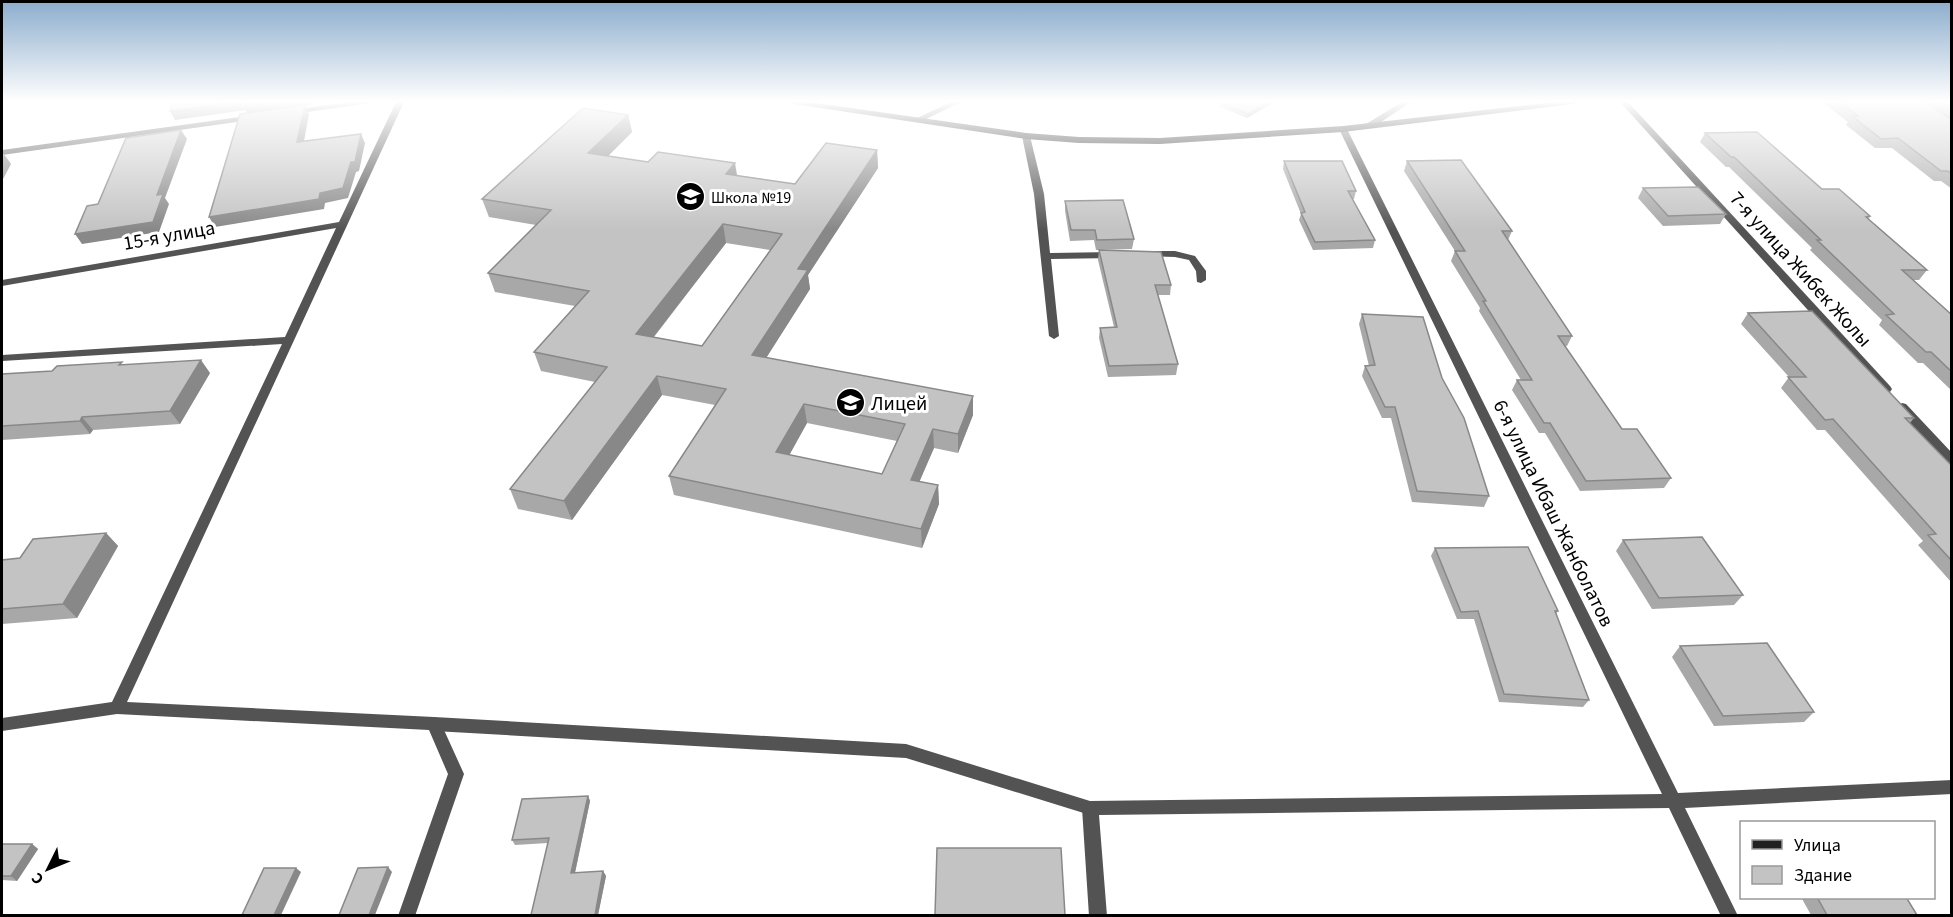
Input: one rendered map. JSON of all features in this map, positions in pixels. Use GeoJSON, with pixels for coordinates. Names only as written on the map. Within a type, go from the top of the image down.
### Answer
{"type":"FeatureCollection","features":[{"type":"Feature","properties":{"kind":"street"},"geometry":{"type":"LineString","coordinates":[[2,153],[60,145]]}},
{"type":"Feature","properties":{"kind":"street"},"geometry":{"type":"LineString","coordinates":[[117,708],[380,145]]}},
{"type":"Feature","properties":{"kind":"street"},"geometry":{"type":"LineString","coordinates":[[1028,145],[1039,194],[1054,336]]}},
{"type":"Feature","properties":{"kind":"street","name":"6-я улица Ибаш Жанболатов"},"geometry":{"type":"LineString","coordinates":[[1351,145],[1730,915]]}},
{"type":"Feature","properties":{"kind":"street","name":"7-я улица Жибек Жолы"},"geometry":{"type":"LineString","coordinates":[[1663,145],[1952,461]]}},
{"type":"Feature","properties":{"kind":"street","name":"15-я улица"},"geometry":{"type":"LineString","coordinates":[[2,283],[343,224]]}},
{"type":"Feature","properties":{"kind":"street"},"geometry":{"type":"LineString","coordinates":[[1046,256],[1175,254],[1192,258],[1201,271],[1201,280]]}},
{"type":"Feature","properties":{"kind":"street"},"geometry":{"type":"LineString","coordinates":[[2,358],[289,340]]}},
{"type":"Feature","properties":{"kind":"street"},"geometry":{"type":"LineString","coordinates":[[2,725],[117,708],[906,752],[1090,808],[1674,801],[1952,787]]}},
{"type":"Feature","properties":{"kind":"street"},"geometry":{"type":"LineString","coordinates":[[406,915],[456,774],[434,724]]}},
{"type":"Feature","properties":{"kind":"street"},"geometry":{"type":"LineString","coordinates":[[1090,808],[1098,915]]}},
{"type":"Feature","properties":{"kind":"building"},"geometry":{"type":"Polygon","coordinates":[[[123,145],[176,145],[157,195],[163,194],[153,222],[75,234],[87,206],[98,204],[123,145]]]}},
{"type":"Feature","properties":{"kind":"building"},"geometry":{"type":"Polygon","coordinates":[[[231,145],[359,145],[355,162],[351,162],[343,188],[320,193],[319,199],[209,217],[231,145]]]}},
{"type":"Feature","properties":{"kind":"building"},"geometry":{"type":"Polygon","coordinates":[[[542,145],[597,145],[588,153],[648,162],[658,152],[735,163],[726,174],[795,184],[825,145],[877,150],[798,269],[808,270],[752,355],[973,396],[958,434],[933,429],[911,480],[938,485],[921,529],[669,476],[726,389],[657,376],[564,501],[510,489],[607,367],[534,352],[589,291],[488,273],[551,210],[482,199],[542,145]],[[723,224],[636,334],[702,346],[782,234],[723,224]],[[804,404],[776,452],[882,474],[905,424],[804,404]]]}},
{"type":"Feature","properties":{"kind":"building"},"geometry":{"type":"Polygon","coordinates":[[[1718,145],[1772,145],[1822,189],[1839,189],[1870,216],[1866,217],[1927,270],[1902,270],[1952,315],[1952,372],[1931,352],[1926,352],[1886,315],[1894,314],[1817,240],[1821,240],[1734,157],[1731,157],[1718,145]]]}},
{"type":"Feature","properties":{"kind":"building"},"geometry":{"type":"Polygon","coordinates":[[[1907,145],[1952,145],[1952,174],[1948,171],[1941,171],[1907,145]]]}},
{"type":"Feature","properties":{"kind":"building"},"geometry":{"type":"Polygon","coordinates":[[[1461,160],[1512,231],[1502,231],[1572,336],[1558,336],[1622,429],[1637,429],[1671,478],[1586,481],[1550,423],[1544,423],[1517,380],[1532,380],[1455,251],[1465,251],[1407,161],[1461,160]]]}},
{"type":"Feature","properties":{"kind":"building"},"geometry":{"type":"Polygon","coordinates":[[[1284,161],[1342,161],[1356,191],[1348,191],[1375,240],[1315,242],[1301,213],[1305,212],[1284,161]]]}},
{"type":"Feature","properties":{"kind":"building"},"geometry":{"type":"Polygon","coordinates":[[[1698,187],[1726,214],[1668,216],[1643,188],[1698,187]]]}},
{"type":"Feature","properties":{"kind":"building"},"geometry":{"type":"Polygon","coordinates":[[[1123,200],[1134,239],[1097,240],[1095,230],[1071,230],[1065,201],[1123,200]]]}},
{"type":"Feature","properties":{"kind":"building"},"geometry":{"type":"Polygon","coordinates":[[[1099,250],[1161,252],[1171,285],[1155,285],[1178,364],[1109,366],[1100,328],[1117,327],[1099,250]]]}},
{"type":"Feature","properties":{"kind":"building"},"geometry":{"type":"Polygon","coordinates":[[[1812,311],[1914,418],[1905,418],[1952,466],[1952,561],[1928,535],[1936,534],[1833,419],[1825,420],[1788,377],[1806,377],[1748,313],[1812,311]]]}},
{"type":"Feature","properties":{"kind":"building"},"geometry":{"type":"Polygon","coordinates":[[[1362,314],[1423,317],[1442,378],[1464,418],[1489,496],[1417,491],[1395,407],[1385,407],[1365,366],[1375,365],[1362,314]]]}},
{"type":"Feature","properties":{"kind":"building"},"geometry":{"type":"Polygon","coordinates":[[[201,360],[170,411],[82,417],[80,421],[2,426],[2,374],[52,371],[57,366],[201,360]]]}},
{"type":"Feature","properties":{"kind":"building"},"geometry":{"type":"Polygon","coordinates":[[[106,533],[63,604],[2,609],[2,560],[20,558],[33,539],[106,533]]]}},
{"type":"Feature","properties":{"kind":"building"},"geometry":{"type":"Polygon","coordinates":[[[1702,537],[1743,595],[1659,598],[1623,540],[1702,537]]]}},
{"type":"Feature","properties":{"kind":"building"},"geometry":{"type":"Polygon","coordinates":[[[1528,547],[1558,611],[1555,611],[1589,700],[1504,694],[1478,611],[1461,612],[1435,548],[1528,547]]]}},
{"type":"Feature","properties":{"kind":"building"},"geometry":{"type":"Polygon","coordinates":[[[1767,643],[1814,712],[1723,716],[1680,646],[1767,643]]]}},
{"type":"Feature","properties":{"kind":"building"},"geometry":{"type":"Polygon","coordinates":[[[588,796],[571,873],[603,871],[595,915],[531,915],[549,838],[512,840],[522,799],[588,796]]]}},
{"type":"Feature","properties":{"kind":"building"},"geometry":{"type":"Polygon","coordinates":[[[2,844],[32,844],[11,876],[2,876],[2,844]]]}},
{"type":"Feature","properties":{"kind":"building"},"geometry":{"type":"Polygon","coordinates":[[[937,848],[1061,848],[1065,915],[935,915],[937,848]]]}},
{"type":"Feature","properties":{"kind":"building"},"geometry":{"type":"Polygon","coordinates":[[[388,867],[369,915],[339,915],[358,868],[388,867]]]}},
{"type":"Feature","properties":{"kind":"building"},"geometry":{"type":"Polygon","coordinates":[[[264,868],[296,868],[274,915],[242,915],[264,868]]]}},
{"type":"Feature","properties":{"kind":"building"},"geometry":{"type":"Polygon","coordinates":[[[1818,899],[1907,899],[1917,915],[1827,915],[1818,899]]]}},
{"type":"Feature","properties":{"kind":"place","name":"Школа №19"},"geometry":{"type":"Point","coordinates":[690,197]}},
{"type":"Feature","properties":{"kind":"place","name":"Лицей"},"geometry":{"type":"Point","coordinates":[850,403]}}]}
